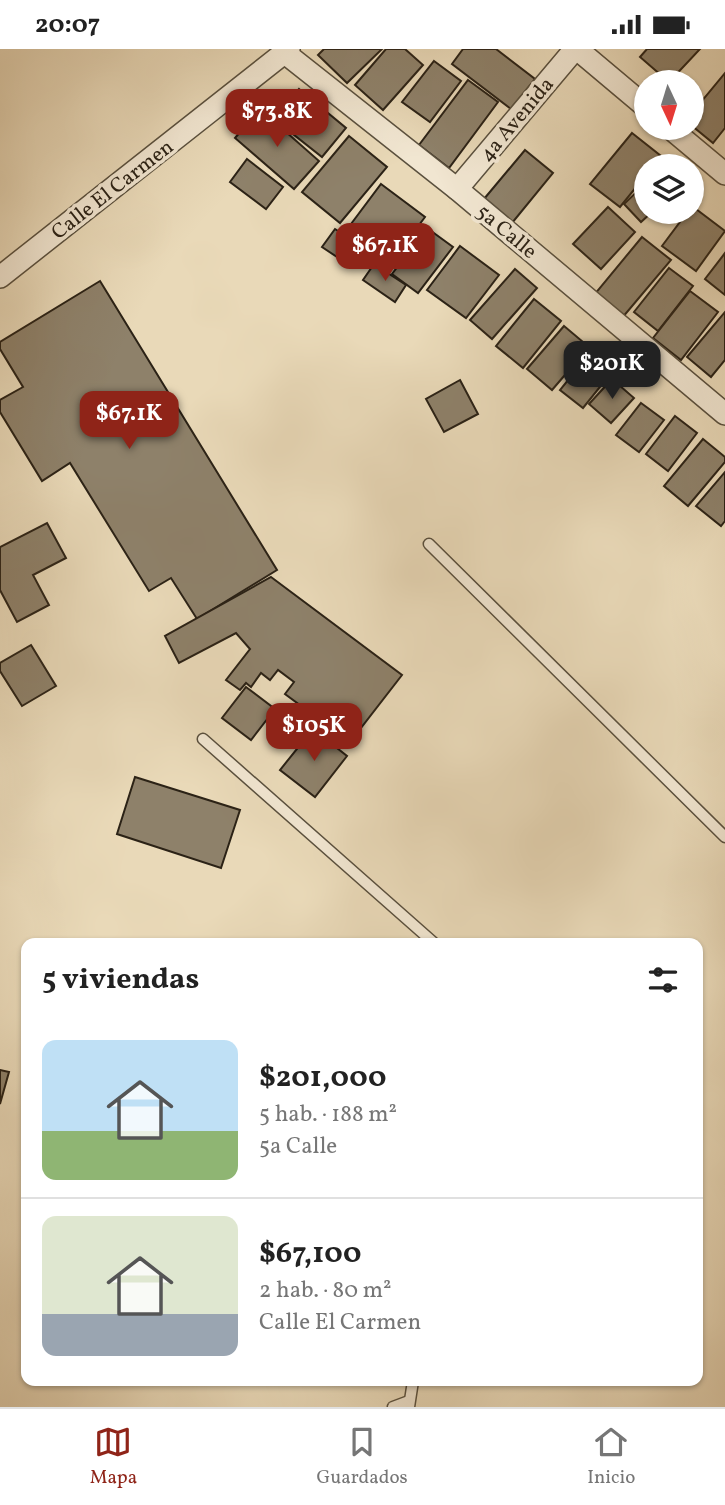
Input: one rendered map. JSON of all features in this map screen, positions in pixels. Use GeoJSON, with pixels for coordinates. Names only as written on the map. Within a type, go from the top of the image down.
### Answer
{"type":"FeatureCollection","features":[{"type":"Feature","properties":{"kind":"street"},"geometry":{"type":"LineString","coordinates":[[576,49],[634,97]]}},
{"type":"Feature","properties":{"kind":"street","name":"4a Avenida"},"geometry":{"type":"LineString","coordinates":[[457,189],[576,49]]}},
{"type":"Feature","properties":{"kind":"street","name":"5a Calle"},"geometry":{"type":"LineString","coordinates":[[287,51],[457,189],[725,415]]}},
{"type":"Feature","properties":{"kind":"street","name":"Calle El Carmen"},"geometry":{"type":"LineString","coordinates":[[0,277],[287,51]]}},
{"type":"Feature","properties":{"kind":"street"},"geometry":{"type":"LineString","coordinates":[[684,140],[725,174]]}},
{"type":"Feature","properties":{"kind":"lane"},"geometry":{"type":"LineString","coordinates":[[429,544],[725,837]]}},
{"type":"Feature","properties":{"kind":"lane"},"geometry":{"type":"LineString","coordinates":[[203,739],[428,938]]}},
{"type":"Feature","properties":{"kind":"lane"},"geometry":{"type":"LineString","coordinates":[[393,1407],[409,1404],[412,1386]]}},
{"type":"Feature","properties":{"kind":"building"},"geometry":{"type":"Polygon","coordinates":[[[324,49],[382,49],[347,83],[318,55],[324,49]]]}},
{"type":"Feature","properties":{"kind":"building"},"geometry":{"type":"Polygon","coordinates":[[[386,49],[405,49],[423,65],[383,110],[355,85],[386,49]]]}},
{"type":"Feature","properties":{"kind":"building"},"geometry":{"type":"Polygon","coordinates":[[[463,49],[496,49],[535,79],[511,109],[452,64],[463,49]]]}},
{"type":"Feature","properties":{"kind":"building"},"geometry":{"type":"Polygon","coordinates":[[[647,49],[700,49],[680,70],[655,70],[640,57],[647,49]]]}},
{"type":"Feature","properties":{"kind":"building"},"geometry":{"type":"Polygon","coordinates":[[[434,61],[461,81],[430,122],[402,102],[434,61]]]}},
{"type":"Feature","properties":{"kind":"building"},"geometry":{"type":"Polygon","coordinates":[[[725,73],[725,128],[713,143],[704,136],[704,98],[725,73]]]}},
{"type":"Feature","properties":{"kind":"building"},"geometry":{"type":"Polygon","coordinates":[[[468,80],[498,102],[449,168],[419,145],[468,80]]]}},
{"type":"Feature","properties":{"kind":"building"},"geometry":{"type":"Polygon","coordinates":[[[299,89],[346,128],[322,157],[274,119],[299,89]]]}},
{"type":"Feature","properties":{"kind":"building"},"geometry":{"type":"Polygon","coordinates":[[[260,109],[319,161],[294,189],[235,138],[260,109]]]}},
{"type":"Feature","properties":{"kind":"building"},"geometry":{"type":"Polygon","coordinates":[[[632,133],[634,140],[641,140],[658,154],[634,154],[634,190],[620,207],[590,184],[632,133]]]}},
{"type":"Feature","properties":{"kind":"building"},"geometry":{"type":"Polygon","coordinates":[[[349,136],[387,167],[340,223],[302,192],[349,136]]]}},
{"type":"Feature","properties":{"kind":"building"},"geometry":{"type":"Polygon","coordinates":[[[525,150],[553,173],[512,223],[484,199],[525,150]]]}},
{"type":"Feature","properties":{"kind":"building"},"geometry":{"type":"Polygon","coordinates":[[[247,159],[283,187],[266,209],[230,182],[247,159]]]}},
{"type":"Feature","properties":{"kind":"building"},"geometry":{"type":"Polygon","coordinates":[[[381,184],[425,217],[395,257],[351,224],[381,184]]]}},
{"type":"Feature","properties":{"kind":"building"},"geometry":{"type":"Polygon","coordinates":[[[634,194],[634,215],[624,204],[634,194]]]}},
{"type":"Feature","properties":{"kind":"building"},"geometry":{"type":"Polygon","coordinates":[[[608,207],[635,232],[601,269],[573,244],[608,207]]]}},
{"type":"Feature","properties":{"kind":"building"},"geometry":{"type":"Polygon","coordinates":[[[704,215],[725,231],[696,271],[662,246],[678,224],[704,224],[704,215]]]}},
{"type":"Feature","properties":{"kind":"building"},"geometry":{"type":"Polygon","coordinates":[[[427,228],[453,247],[418,293],[392,274],[427,228]]]}},
{"type":"Feature","properties":{"kind":"building"},"geometry":{"type":"Polygon","coordinates":[[[335,229],[353,241],[340,259],[322,247],[335,229]]]}},
{"type":"Feature","properties":{"kind":"building"},"geometry":{"type":"Polygon","coordinates":[[[642,237],[671,260],[622,318],[594,295],[642,237]]]}},
{"type":"Feature","properties":{"kind":"building"},"geometry":{"type":"Polygon","coordinates":[[[460,246],[499,275],[466,318],[427,290],[460,246]]]}},
{"type":"Feature","properties":{"kind":"building"},"geometry":{"type":"Polygon","coordinates":[[[725,253],[725,295],[705,279],[725,253]]]}},
{"type":"Feature","properties":{"kind":"building"},"geometry":{"type":"Polygon","coordinates":[[[374,264],[406,285],[395,302],[363,280],[374,264]]]}},
{"type":"Feature","properties":{"kind":"building"},"geometry":{"type":"Polygon","coordinates":[[[669,268],[693,286],[658,331],[634,312],[669,268]]]}},
{"type":"Feature","properties":{"kind":"building"},"geometry":{"type":"Polygon","coordinates":[[[515,269],[537,288],[492,339],[470,320],[515,269]]]}},
{"type":"Feature","properties":{"kind":"building"},"geometry":{"type":"Polygon","coordinates":[[[100,281],[277,570],[197,619],[171,578],[149,591],[70,463],[42,481],[0,412],[0,400],[23,387],[0,349],[0,342],[100,281]]]}},
{"type":"Feature","properties":{"kind":"building"},"geometry":{"type":"Polygon","coordinates":[[[690,291],[718,312],[681,360],[653,338],[690,291]]]}},
{"type":"Feature","properties":{"kind":"building"},"geometry":{"type":"Polygon","coordinates":[[[534,299],[561,321],[523,368],[496,346],[534,299]]]}},
{"type":"Feature","properties":{"kind":"building"},"geometry":{"type":"Polygon","coordinates":[[[725,312],[725,360],[711,377],[687,357],[725,312]]]}},
{"type":"Feature","properties":{"kind":"building"},"geometry":{"type":"Polygon","coordinates":[[[564,326],[589,347],[552,390],[527,369],[564,326]]]}},
{"type":"Feature","properties":{"kind":"building"},"geometry":{"type":"Polygon","coordinates":[[[589,354],[612,372],[583,408],[560,390],[589,354]]]}},
{"type":"Feature","properties":{"kind":"building"},"geometry":{"type":"Polygon","coordinates":[[[612,379],[634,398],[611,423],[589,404],[612,379]]]}},
{"type":"Feature","properties":{"kind":"building"},"geometry":{"type":"Polygon","coordinates":[[[460,380],[478,414],[444,432],[426,399],[460,380]]]}},
{"type":"Feature","properties":{"kind":"building"},"geometry":{"type":"Polygon","coordinates":[[[641,403],[664,420],[639,452],[616,435],[641,403]]]}},
{"type":"Feature","properties":{"kind":"building"},"geometry":{"type":"Polygon","coordinates":[[[675,416],[697,433],[668,471],[646,454],[675,416]]]}},
{"type":"Feature","properties":{"kind":"building"},"geometry":{"type":"Polygon","coordinates":[[[703,439],[725,457],[725,462],[688,506],[664,486],[703,439]]]}},
{"type":"Feature","properties":{"kind":"building"},"geometry":{"type":"Polygon","coordinates":[[[725,472],[725,521],[721,526],[696,506],[725,472]]]}},
{"type":"Feature","properties":{"kind":"building"},"geometry":{"type":"Polygon","coordinates":[[[47,523],[66,558],[33,575],[49,605],[17,622],[0,590],[0,547],[47,523]]]}},
{"type":"Feature","properties":{"kind":"building"},"geometry":{"type":"Polygon","coordinates":[[[271,577],[402,675],[350,742],[285,694],[294,682],[278,670],[270,680],[261,673],[251,687],[246,683],[240,690],[226,680],[250,649],[236,633],[179,663],[165,636],[271,577]]]}},
{"type":"Feature","properties":{"kind":"building"},"geometry":{"type":"Polygon","coordinates":[[[31,645],[56,686],[22,706],[0,671],[0,663],[31,645]]]}},
{"type":"Feature","properties":{"kind":"building"},"geometry":{"type":"Polygon","coordinates":[[[246,687],[275,709],[251,740],[222,718],[246,687]]]}},
{"type":"Feature","properties":{"kind":"building"},"geometry":{"type":"Polygon","coordinates":[[[313,729],[347,756],[315,797],[280,770],[313,729]]]}},
{"type":"Feature","properties":{"kind":"building"},"geometry":{"type":"Polygon","coordinates":[[[135,777],[240,810],[221,868],[117,834],[135,777]]]}},
{"type":"Feature","properties":{"kind":"building"},"geometry":{"type":"Polygon","coordinates":[[[0,1070],[9,1072],[0,1104],[0,1070]]]}}]}
